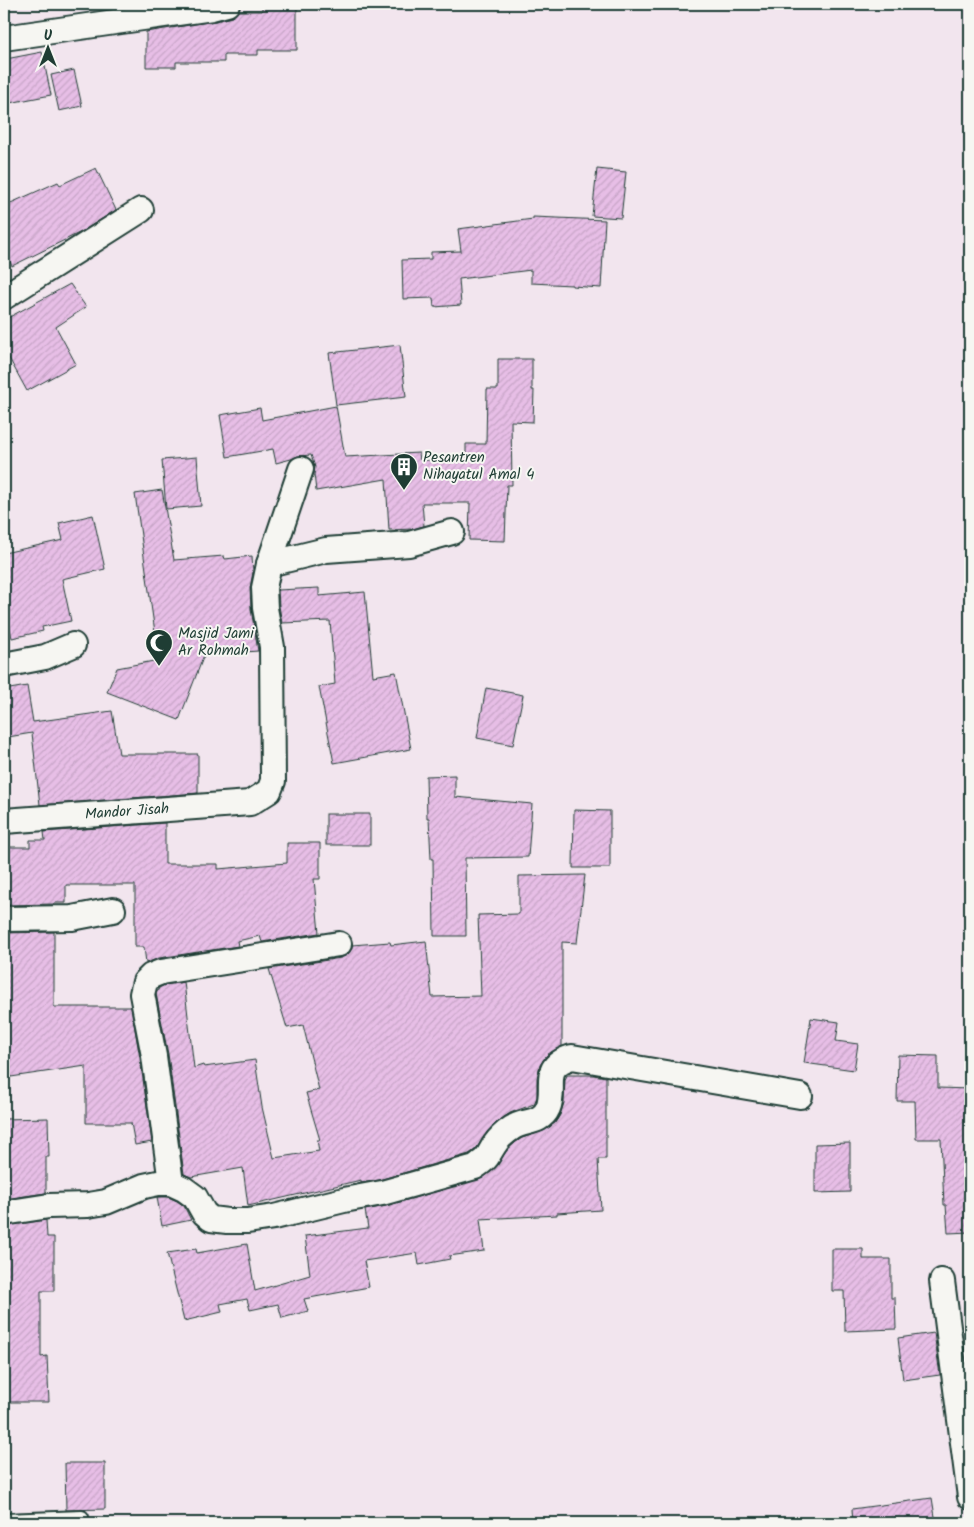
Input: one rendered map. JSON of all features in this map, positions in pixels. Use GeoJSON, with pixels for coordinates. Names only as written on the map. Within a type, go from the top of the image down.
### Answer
{"type":"FeatureCollection","features":[{"type":"Feature","properties":{"kind":"street"},"geometry":{"type":"LineString","coordinates":[[4,38],[212,8],[227,4]]}},
{"type":"Feature","properties":{"kind":"street"},"geometry":{"type":"LineString","coordinates":[[4,297],[141,210]]}},
{"type":"Feature","properties":{"kind":"street"},"geometry":{"type":"LineString","coordinates":[[269,564],[301,469]]}},
{"type":"Feature","properties":{"kind":"street"},"geometry":{"type":"LineString","coordinates":[[269,564],[326,550],[409,544],[452,532]]}},
{"type":"Feature","properties":{"kind":"street","name":"Mandor Jisah"},"geometry":{"type":"LineString","coordinates":[[4,821],[250,802],[260,798],[269,791],[273,781],[272,648],[265,608],[264,588],[269,564]]}},
{"type":"Feature","properties":{"kind":"street"},"geometry":{"type":"LineString","coordinates":[[4,666],[45,657],[73,645]]}},
{"type":"Feature","properties":{"kind":"street"},"geometry":{"type":"LineString","coordinates":[[4,919],[72,918],[113,910]]}},
{"type":"Feature","properties":{"kind":"street"},"geometry":{"type":"LineString","coordinates":[[171,1183],[154,1056],[142,994],[145,982],[151,976],[161,972],[339,944]]}},
{"type":"Feature","properties":{"kind":"street"},"geometry":{"type":"LineString","coordinates":[[4,1213],[49,1206],[88,1205],[106,1202],[144,1186],[158,1183],[171,1183],[184,1188],[195,1197],[204,1213],[211,1219],[227,1221],[248,1221],[274,1217],[382,1193],[475,1167],[487,1157],[497,1142],[513,1127],[535,1121],[543,1115],[548,1107],[550,1076],[554,1068],[561,1060],[572,1058],[800,1096]]}},
{"type":"Feature","properties":{"kind":"street"},"geometry":{"type":"LineString","coordinates":[[942,1281],[970,1497]]}},
{"type":"Feature","properties":{"kind":"lane"},"geometry":{"type":"LineString","coordinates":[[4,1520],[82,1517]]}},
{"type":"Feature","properties":{"kind":"building"},"geometry":{"type":"Polygon","coordinates":[[[262,5],[297,5],[297,50],[258,50],[258,55],[224,55],[224,62],[176,62],[176,67],[146,67],[146,32],[215,21],[232,17],[238,11],[262,11],[262,5]]]}},
{"type":"Feature","properties":{"kind":"building"},"geometry":{"type":"Polygon","coordinates":[[[42,52],[51,95],[4,104],[4,67],[8,66],[6,59],[42,52]]]}},
{"type":"Feature","properties":{"kind":"building"},"geometry":{"type":"Polygon","coordinates":[[[74,70],[82,106],[59,111],[51,75],[74,70]]]}},
{"type":"Feature","properties":{"kind":"building"},"geometry":{"type":"Polygon","coordinates":[[[96,168],[116,210],[81,232],[12,266],[4,249],[4,206],[58,182],[60,185],[96,168]]]}},
{"type":"Feature","properties":{"kind":"building"},"geometry":{"type":"Polygon","coordinates":[[[597,169],[626,172],[621,218],[592,216],[597,169]]]}},
{"type":"Feature","properties":{"kind":"building"},"geometry":{"type":"Polygon","coordinates":[[[533,217],[605,220],[601,288],[531,283],[531,270],[459,279],[461,305],[434,307],[433,298],[403,299],[402,260],[431,259],[431,252],[461,251],[458,229],[533,219],[533,217]]]}},
{"type":"Feature","properties":{"kind":"building"},"geometry":{"type":"Polygon","coordinates":[[[70,284],[86,307],[56,327],[76,364],[27,391],[4,349],[4,320],[70,284]]]}},
{"type":"Feature","properties":{"kind":"building"},"geometry":{"type":"Polygon","coordinates":[[[400,345],[406,397],[336,405],[329,353],[400,345]]]}},
{"type":"Feature","properties":{"kind":"building"},"geometry":{"type":"Polygon","coordinates":[[[498,359],[532,359],[532,390],[534,390],[533,422],[511,421],[512,485],[507,485],[505,541],[469,540],[470,503],[422,503],[424,526],[413,529],[389,530],[386,479],[316,491],[315,467],[311,455],[298,456],[276,463],[273,449],[227,457],[220,415],[260,408],[262,420],[336,406],[345,457],[419,453],[420,460],[466,461],[466,444],[486,444],[487,389],[498,389],[498,359]]]}},
{"type":"Feature","properties":{"kind":"building"},"geometry":{"type":"Polygon","coordinates":[[[197,457],[201,506],[166,509],[162,460],[197,457]]]}},
{"type":"Feature","properties":{"kind":"building"},"geometry":{"type":"Polygon","coordinates":[[[162,490],[174,560],[224,556],[225,559],[252,556],[251,609],[258,651],[204,655],[179,720],[107,692],[117,668],[159,660],[135,494],[162,490]]]}},
{"type":"Feature","properties":{"kind":"building"},"geometry":{"type":"Polygon","coordinates":[[[93,515],[105,569],[62,579],[71,621],[42,627],[43,631],[12,638],[4,601],[4,553],[63,540],[59,523],[93,515]]]}},
{"type":"Feature","properties":{"kind":"building"},"geometry":{"type":"Polygon","coordinates":[[[319,588],[319,596],[365,592],[373,676],[396,672],[411,749],[334,763],[319,687],[335,684],[330,621],[282,623],[279,606],[278,590],[319,588]]]}},
{"type":"Feature","properties":{"kind":"building"},"geometry":{"type":"Polygon","coordinates":[[[27,686],[33,722],[112,711],[119,754],[198,754],[198,793],[40,805],[32,733],[8,737],[4,709],[4,690],[27,686]]]}},
{"type":"Feature","properties":{"kind":"building"},"geometry":{"type":"Polygon","coordinates":[[[486,688],[523,695],[513,745],[477,738],[486,688]]]}},
{"type":"Feature","properties":{"kind":"building"},"geometry":{"type":"Polygon","coordinates":[[[455,775],[455,797],[532,804],[528,857],[465,858],[466,936],[434,936],[433,859],[431,859],[429,818],[427,818],[426,776],[455,775]]]}},
{"type":"Feature","properties":{"kind":"building"},"geometry":{"type":"Polygon","coordinates":[[[574,810],[610,811],[610,868],[573,868],[574,810]]]}},
{"type":"Feature","properties":{"kind":"building"},"geometry":{"type":"Polygon","coordinates":[[[326,814],[370,814],[370,845],[326,845],[326,814]]]}},
{"type":"Feature","properties":{"kind":"building"},"geometry":{"type":"Polygon","coordinates":[[[165,823],[165,864],[218,864],[218,869],[287,863],[287,843],[320,843],[320,879],[314,879],[319,933],[262,942],[260,936],[237,941],[238,946],[159,958],[146,963],[144,947],[135,947],[135,885],[66,885],[66,903],[4,905],[4,847],[30,847],[30,840],[45,840],[44,832],[165,823]]]}},
{"type":"Feature","properties":{"kind":"building"},"geometry":{"type":"Polygon","coordinates":[[[585,875],[577,943],[562,942],[562,1046],[547,1055],[540,1065],[537,1078],[537,1097],[534,1104],[510,1113],[499,1121],[488,1131],[472,1152],[379,1180],[361,1183],[361,1180],[248,1206],[243,1168],[191,1177],[184,1174],[168,1054],[156,994],[159,988],[165,985],[184,982],[194,1068],[203,1065],[204,1067],[255,1060],[262,1107],[274,1158],[319,1151],[317,1140],[320,1140],[306,1093],[319,1090],[303,1025],[287,1028],[269,969],[341,958],[348,954],[352,949],[352,945],[390,942],[391,945],[426,941],[432,997],[481,996],[478,915],[519,914],[519,876],[585,875]]]}},
{"type":"Feature","properties":{"kind":"building"},"geometry":{"type":"Polygon","coordinates":[[[54,932],[54,1007],[131,1007],[152,1142],[135,1145],[131,1123],[86,1123],[86,1066],[4,1078],[4,933],[54,932]]]}},
{"type":"Feature","properties":{"kind":"building"},"geometry":{"type":"Polygon","coordinates":[[[811,1018],[839,1022],[836,1041],[858,1044],[854,1070],[804,1063],[811,1018]]]}},
{"type":"Feature","properties":{"kind":"building"},"geometry":{"type":"Polygon","coordinates":[[[898,1055],[938,1056],[938,1088],[970,1089],[970,1232],[948,1233],[946,1205],[944,1205],[941,1139],[916,1139],[915,1101],[897,1101],[898,1055]]]}},
{"type":"Feature","properties":{"kind":"building"},"geometry":{"type":"Polygon","coordinates":[[[567,1075],[606,1077],[606,1159],[598,1159],[601,1210],[557,1213],[557,1215],[480,1219],[484,1251],[449,1256],[450,1259],[419,1265],[417,1253],[364,1261],[369,1287],[304,1299],[308,1311],[282,1318],[278,1304],[250,1310],[247,1299],[220,1304],[222,1312],[184,1321],[167,1253],[196,1249],[197,1253],[247,1244],[255,1291],[310,1275],[305,1236],[368,1228],[365,1210],[386,1206],[483,1178],[496,1167],[507,1150],[516,1142],[543,1131],[555,1123],[564,1103],[567,1075]]]}},
{"type":"Feature","properties":{"kind":"building"},"geometry":{"type":"Polygon","coordinates":[[[48,1118],[49,1157],[46,1157],[46,1193],[4,1199],[4,1119],[48,1118]]]}},
{"type":"Feature","properties":{"kind":"building"},"geometry":{"type":"Polygon","coordinates":[[[850,1143],[850,1192],[815,1193],[815,1144],[850,1143]]]}},
{"type":"Feature","properties":{"kind":"building"},"geometry":{"type":"Polygon","coordinates":[[[157,1197],[168,1197],[177,1201],[184,1206],[191,1220],[162,1226],[157,1197]]]}},
{"type":"Feature","properties":{"kind":"building"},"geometry":{"type":"Polygon","coordinates":[[[46,1220],[47,1237],[54,1237],[54,1291],[41,1291],[41,1357],[47,1356],[49,1402],[4,1402],[4,1226],[46,1220]]]}},
{"type":"Feature","properties":{"kind":"building"},"geometry":{"type":"Polygon","coordinates":[[[832,1249],[863,1249],[863,1259],[891,1259],[891,1298],[895,1298],[896,1329],[845,1331],[844,1291],[832,1291],[832,1249]]]}},
{"type":"Feature","properties":{"kind":"building"},"geometry":{"type":"Polygon","coordinates":[[[934,1333],[940,1375],[903,1380],[898,1338],[934,1333]]]}},
{"type":"Feature","properties":{"kind":"building"},"geometry":{"type":"Polygon","coordinates":[[[65,1463],[105,1463],[105,1509],[66,1510],[65,1463]]]}},
{"type":"Feature","properties":{"kind":"building"},"geometry":{"type":"Polygon","coordinates":[[[932,1498],[936,1523],[853,1523],[852,1509],[932,1498]]]}},
{"type":"Feature","properties":{"kind":"place","name":"Pesantren Nihayatul Amal 4"},"geometry":{"type":"Point","coordinates":[404,491]}},
{"type":"Feature","properties":{"kind":"place","name":"Masjid Jami Ar Rohmah"},"geometry":{"type":"Point","coordinates":[159,667]}}]}
